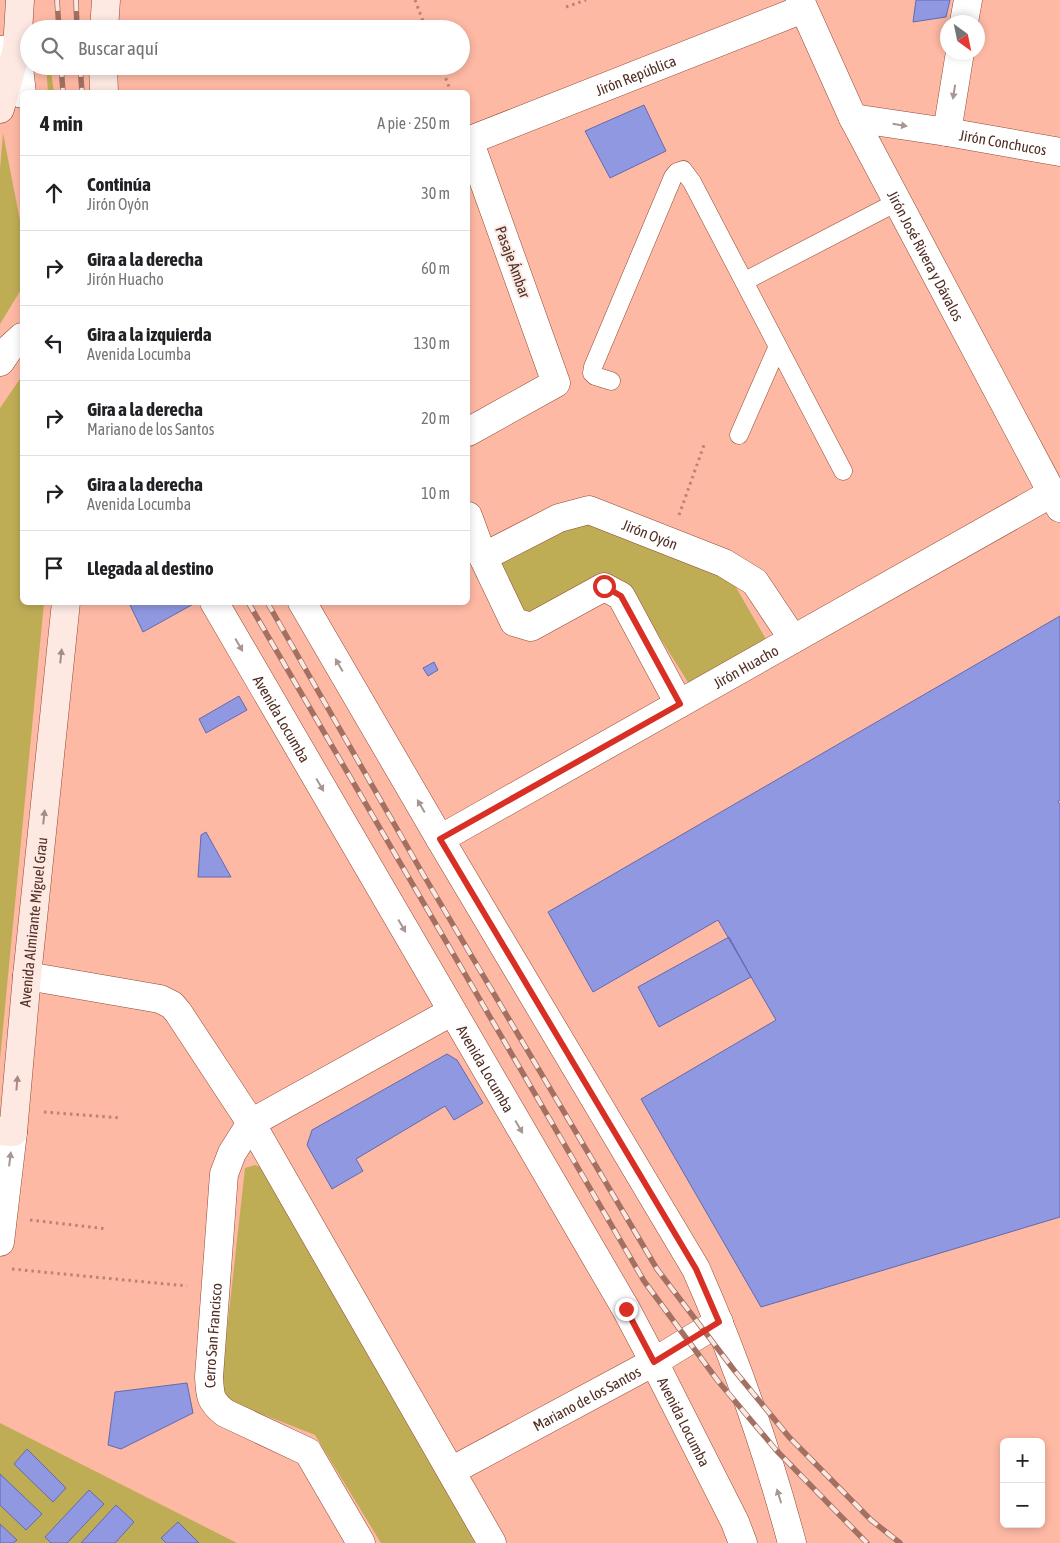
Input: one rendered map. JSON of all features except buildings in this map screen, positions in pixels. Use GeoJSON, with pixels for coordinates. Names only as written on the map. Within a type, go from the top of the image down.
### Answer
{"type":"FeatureCollection","features":[{"type":"Feature","properties":{"kind":"main road"},"geometry":{"type":"LineString","coordinates":[[0,109],[8,49],[20,0]]}},
{"type":"Feature","properties":{"kind":"main road"},"geometry":{"type":"LineString","coordinates":[[105,20],[106,0]]}},
{"type":"Feature","properties":{"kind":"main road"},"geometry":{"type":"LineString","coordinates":[[103,75],[104,90]]}},
{"type":"Feature","properties":{"kind":"main road","name":"Avenida Almirante Miguel Grau"},"geometry":{"type":"LineString","coordinates":[[9,1124],[27,976],[66,605]]}},
{"type":"Feature","properties":{"kind":"street"},"geometry":{"type":"LineString","coordinates":[[965,15],[968,0]]}},
{"type":"Feature","properties":{"kind":"street","name":"Jirón José Rivera y Dávalos"},"geometry":{"type":"LineString","coordinates":[[802,4],[853,118],[1056,500]]}},
{"type":"Feature","properties":{"kind":"street","name":"Jirón República"},"geometry":{"type":"LineString","coordinates":[[470,140],[802,4]]}},
{"type":"Feature","properties":{"kind":"street"},"geometry":{"type":"LineString","coordinates":[[8,49],[21,90]]}},
{"type":"Feature","properties":{"kind":"street","name":"Jirón Conchucos"},"geometry":{"type":"LineString","coordinates":[[947,132],[959,60]]}},
{"type":"Feature","properties":{"kind":"street","name":"Jirón Conchucos"},"geometry":{"type":"LineString","coordinates":[[853,118],[1060,152]]}},
{"type":"Feature","properties":{"kind":"street","name":"Pasaje Ámbar"},"geometry":{"type":"LineString","coordinates":[[470,146],[556,383],[470,431]]}},
{"type":"Feature","properties":{"kind":"street"},"geometry":{"type":"LineString","coordinates":[[0,362],[20,338]]}},
{"type":"Feature","properties":{"kind":"street","name":"Jirón Huacho"},"geometry":{"type":"LineString","coordinates":[[440,839],[793,639],[1056,500]]}},
{"type":"Feature","properties":{"kind":"street","name":"Jirón Oyón"},"geometry":{"type":"LineString","coordinates":[[483,557],[559,518],[589,510],[724,562],[755,582],[793,639]]}},
{"type":"Feature","properties":{"kind":"street"},"geometry":{"type":"LineString","coordinates":[[470,521],[483,557],[514,622],[531,627],[604,586],[621,596],[680,704]]}},
{"type":"Feature","properties":{"kind":"street","name":"Avenida Locumba"},"geometry":{"type":"LineString","coordinates":[[216,605],[451,1012],[626,1309],[735,1522],[743,1543]]}},
{"type":"Feature","properties":{"kind":"street"},"geometry":{"type":"LineString","coordinates":[[304,605],[440,839],[696,1269],[719,1322],[778,1492],[792,1543]]}},
{"type":"Feature","properties":{"kind":"street"},"geometry":{"type":"LineString","coordinates":[[27,976],[160,1000],[172,1005],[178,1012],[252,1123],[492,1543]]}},
{"type":"Feature","properties":{"kind":"street","name":"Cerro San Francisco"},"geometry":{"type":"LineString","coordinates":[[361,1543],[308,1452],[225,1414],[214,1404],[210,1395],[209,1377],[224,1174],[232,1153],[252,1123],[451,1012]]}},
{"type":"Feature","properties":{"kind":"street","name":"Avenida Almirante Miguel Grau"},"geometry":{"type":"LineString","coordinates":[[1,1230],[9,1124]]}},
{"type":"Feature","properties":{"kind":"street","name":"Mariano de los Santos"},"geometry":{"type":"LineString","coordinates":[[452,1471],[654,1362],[719,1322]]}},
{"type":"Feature","properties":{"kind":"lane"},"geometry":{"type":"LineString","coordinates":[[611,381],[595,376],[592,373],[594,367],[673,177],[683,170],[687,174],[745,281],[843,471]]}},
{"type":"Feature","properties":{"kind":"lane"},"geometry":{"type":"LineString","coordinates":[[745,281],[897,202]]}},
{"type":"Feature","properties":{"kind":"lane"},"geometry":{"type":"LineString","coordinates":[[739,435],[778,346]]}},
{"type":"Feature","properties":{"kind":"path"},"geometry":{"type":"LineString","coordinates":[[415,0],[423,20]]}},
{"type":"Feature","properties":{"kind":"path"},"geometry":{"type":"LineString","coordinates":[[566,7],[586,0]]}},
{"type":"Feature","properties":{"kind":"path"},"geometry":{"type":"LineString","coordinates":[[444,75],[450,90]]}},
{"type":"Feature","properties":{"kind":"path"},"geometry":{"type":"LineString","coordinates":[[670,541],[704,445]]}},
{"type":"Feature","properties":{"kind":"path"},"geometry":{"type":"LineString","coordinates":[[9,1124],[121,1118]]}},
{"type":"Feature","properties":{"kind":"path"},"geometry":{"type":"LineString","coordinates":[[1,1230],[107,1229]]}},
{"type":"Feature","properties":{"kind":"path"},"geometry":{"type":"LineString","coordinates":[[10,1269],[215,1288]]}},
{"type":"Feature","properties":{"kind":"shaded area"},"geometry":{"type":"Polygon","coordinates":[[[47,75],[51,75],[54,90],[48,90],[47,75]]]}},
{"type":"Feature","properties":{"kind":"shaded area"},"geometry":{"type":"Polygon","coordinates":[[[3,133],[20,221],[20,291],[0,324],[0,169],[3,133]]]}},
{"type":"Feature","properties":{"kind":"shaded area"},"geometry":{"type":"Polygon","coordinates":[[[20,379],[20,605],[44,605],[0,1059],[0,408],[20,379]]]}},
{"type":"Feature","properties":{"kind":"shaded area"},"geometry":{"type":"Polygon","coordinates":[[[577,517],[723,565],[767,641],[691,687],[625,582],[603,575],[523,619],[497,563],[577,517]]]}},
{"type":"Feature","properties":{"kind":"shaded area"},"geometry":{"type":"Polygon","coordinates":[[[255,1165],[277,1174],[476,1543],[381,1543],[315,1435],[226,1400],[215,1385],[224,1357],[245,1168],[255,1165]]]}},
{"type":"Feature","properties":{"kind":"shaded area"},"geometry":{"type":"Polygon","coordinates":[[[0,1423],[237,1543],[0,1543],[0,1423]]]}},
{"type":"Feature","properties":{"kind":"railway"},"geometry":{"type":"LineString","coordinates":[[57,0],[58,20]]}},
{"type":"Feature","properties":{"kind":"railway"},"geometry":{"type":"LineString","coordinates":[[76,0],[77,20]]}},
{"type":"Feature","properties":{"kind":"railway"},"geometry":{"type":"LineString","coordinates":[[62,75],[63,90]]}},
{"type":"Feature","properties":{"kind":"railway"},"geometry":{"type":"LineString","coordinates":[[81,75],[82,90]]}},
{"type":"Feature","properties":{"kind":"railway"},"geometry":{"type":"LineString","coordinates":[[250,605],[644,1281],[718,1381],[776,1450],[867,1543]]}},
{"type":"Feature","properties":{"kind":"railway"},"geometry":{"type":"LineString","coordinates":[[269,605],[420,869],[657,1269],[734,1370],[789,1437],[871,1520],[900,1543]]}},
{"type":"Feature","properties":{"kind":"route"},"geometry":{"type":"LineString","coordinates":[[604,586],[621,596],[680,704],[440,839],[696,1269],[719,1322],[654,1362],[626,1309]]}}]}
